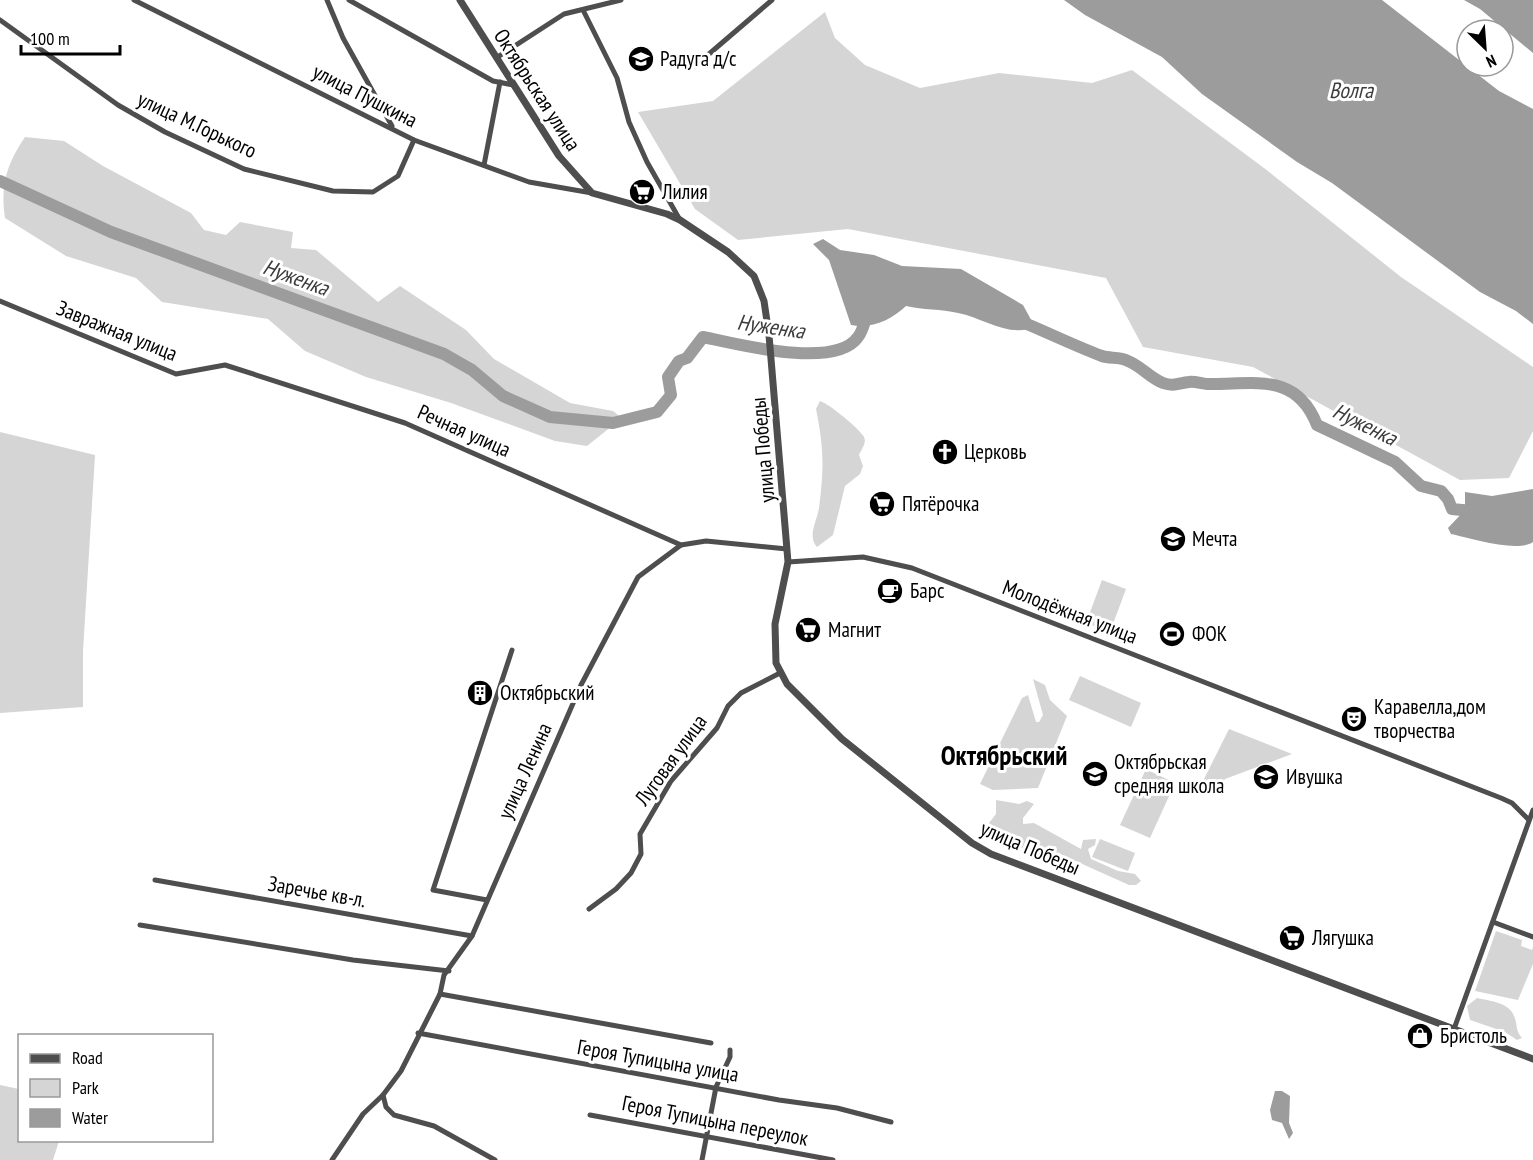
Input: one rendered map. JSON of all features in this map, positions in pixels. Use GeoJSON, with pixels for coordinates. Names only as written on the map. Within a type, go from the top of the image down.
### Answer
{"type":"FeatureCollection","features":[{"type":"Feature","properties":{"kind":"street","name":"улица Пушкина"},"geometry":{"type":"LineString","coordinates":[[134,0],[393,127],[414,140],[529,182],[592,193]]}},
{"type":"Feature","properties":{"kind":"street"},"geometry":{"type":"LineString","coordinates":[[151,0],[152,9]]}},
{"type":"Feature","properties":{"kind":"street"},"geometry":{"type":"LineString","coordinates":[[327,0],[343,38],[393,127]]}},
{"type":"Feature","properties":{"kind":"street"},"geometry":{"type":"LineString","coordinates":[[349,0],[500,82],[513,85]]}},
{"type":"Feature","properties":{"kind":"street","name":"Октябрьская улица"},"geometry":{"type":"LineString","coordinates":[[460,0],[559,156],[592,193]]}},
{"type":"Feature","properties":{"kind":"street"},"geometry":{"type":"LineString","coordinates":[[496,58],[564,14],[621,0]]}},
{"type":"Feature","properties":{"kind":"street"},"geometry":{"type":"LineString","coordinates":[[695,66],[772,0]]}},
{"type":"Feature","properties":{"kind":"street"},"geometry":{"type":"LineString","coordinates":[[583,10],[617,78],[629,122],[647,162],[680,220]]}},
{"type":"Feature","properties":{"kind":"street","name":"улица М.Горького"},"geometry":{"type":"LineString","coordinates":[[0,20],[118,105],[165,132],[244,169],[333,191],[373,192],[398,176],[414,140]]}},
{"type":"Feature","properties":{"kind":"street"},"geometry":{"type":"LineString","coordinates":[[484,165],[500,82]]}},
{"type":"Feature","properties":{"kind":"street","name":"улица Победы"},"geometry":{"type":"LineString","coordinates":[[592,193],[667,214],[680,220],[728,252],[754,276],[764,301],[769,335],[788,562],[774,637],[774,652],[780,673],[797,696],[842,740],[972,843],[991,854],[1533,1059]]}},
{"type":"Feature","properties":{"kind":"street","name":"Завражная улица"},"geometry":{"type":"LineString","coordinates":[[0,301],[176,374],[225,365]]}},
{"type":"Feature","properties":{"kind":"street","name":"Речная улица"},"geometry":{"type":"LineString","coordinates":[[225,365],[405,423],[681,544]]}},
{"type":"Feature","properties":{"kind":"street"},"geometry":{"type":"LineString","coordinates":[[681,544],[706,541],[787,549]]}},
{"type":"Feature","properties":{"kind":"street","name":"улица Ленина"},"geometry":{"type":"LineString","coordinates":[[332,1160],[363,1114],[383,1095],[401,1071],[418,1033],[440,994],[442,980],[472,936],[581,685],[638,577],[681,544]]}},
{"type":"Feature","properties":{"kind":"street","name":"Молодёжная улица"},"geometry":{"type":"LineString","coordinates":[[788,562],[863,557],[912,568],[1501,798],[1512,803],[1529,820]]}},
{"type":"Feature","properties":{"kind":"street"},"geometry":{"type":"LineString","coordinates":[[487,900],[433,890],[512,650]]}},
{"type":"Feature","properties":{"kind":"street","name":"Луговая улица"},"geometry":{"type":"LineString","coordinates":[[589,909],[616,889],[630,873],[641,854],[640,834],[671,781],[717,728],[728,706],[741,693],[780,673]]}},
{"type":"Feature","properties":{"kind":"street"},"geometry":{"type":"LineString","coordinates":[[1454,1029],[1533,810]]}},
{"type":"Feature","properties":{"kind":"street","name":"Заречье кв-л."},"geometry":{"type":"LineString","coordinates":[[155,880],[472,936]]}},
{"type":"Feature","properties":{"kind":"street"},"geometry":{"type":"LineString","coordinates":[[1493,922],[1533,937]]}},
{"type":"Feature","properties":{"kind":"street"},"geometry":{"type":"LineString","coordinates":[[140,925],[353,960],[449,971]]}},
{"type":"Feature","properties":{"kind":"street","name":"Героя Тупицына улица"},"geometry":{"type":"LineString","coordinates":[[440,994],[711,1043]]}},
{"type":"Feature","properties":{"kind":"street","name":"Героя Тупицына улица"},"geometry":{"type":"LineString","coordinates":[[418,1033],[837,1108],[891,1122]]}},
{"type":"Feature","properties":{"kind":"street"},"geometry":{"type":"LineString","coordinates":[[702,1160],[716,1087],[730,1057],[730,1050]]}},
{"type":"Feature","properties":{"kind":"street"},"geometry":{"type":"LineString","coordinates":[[383,1095],[386,1107],[394,1115],[434,1126],[495,1160]]}},
{"type":"Feature","properties":{"kind":"street","name":"Героя Тупицына переулок"},"geometry":{"type":"LineString","coordinates":[[590,1115],[833,1160]]}},
{"type":"Feature","properties":{"kind":"green space"},"geometry":{"type":"Polygon","coordinates":[[[825,12],[835,38],[865,65],[920,88],[999,73],[1092,83],[1132,70],[1264,168],[1401,277],[1533,367],[1533,431],[1509,478],[1460,480],[1253,367],[1143,347],[1106,278],[848,229],[738,240],[695,209],[638,112],[713,101],[825,12]]]}},
{"type":"Feature","properties":{"kind":"green space"},"geometry":{"type":"Polygon","coordinates":[[[25,137],[64,141],[103,166],[191,213],[204,230],[226,235],[240,222],[293,232],[291,248],[316,250],[378,302],[400,286],[466,330],[494,359],[570,403],[613,411],[622,418],[587,446],[555,441],[451,403],[366,377],[305,351],[268,319],[162,302],[136,278],[66,256],[5,218],[3,195],[6,175],[25,137]]]}},
{"type":"Feature","properties":{"kind":"green space"},"geometry":{"type":"Polygon","coordinates":[[[820,401],[830,406],[861,433],[865,442],[859,455],[863,466],[860,474],[845,486],[833,535],[817,547],[813,533],[822,482],[822,447],[816,409],[820,401]]]}},
{"type":"Feature","properties":{"kind":"green space"},"geometry":{"type":"Polygon","coordinates":[[[0,432],[95,455],[83,651],[83,707],[0,713],[0,432]]]}},
{"type":"Feature","properties":{"kind":"green space"},"geometry":{"type":"Polygon","coordinates":[[[1102,580],[1126,589],[1110,632],[1086,623],[1102,580]]]}},
{"type":"Feature","properties":{"kind":"green space"},"geometry":{"type":"Polygon","coordinates":[[[1080,676],[1141,703],[1131,727],[1069,700],[1080,676]]]}},
{"type":"Feature","properties":{"kind":"green space"},"geometry":{"type":"Polygon","coordinates":[[[1033,679],[1045,685],[1050,700],[1067,716],[1038,788],[993,790],[980,784],[1022,698],[1028,695],[1036,722],[1039,722],[1043,715],[1033,679]]]}},
{"type":"Feature","properties":{"kind":"green space"},"geometry":{"type":"Polygon","coordinates":[[[1229,729],[1292,754],[1225,779],[1217,795],[1200,787],[1229,729]]]}},
{"type":"Feature","properties":{"kind":"green space"},"geometry":{"type":"Polygon","coordinates":[[[1146,769],[1175,783],[1150,838],[1120,825],[1146,769]]]}},
{"type":"Feature","properties":{"kind":"green space"},"geometry":{"type":"Polygon","coordinates":[[[996,800],[1019,804],[1027,801],[1034,804],[1023,818],[1023,824],[1034,823],[1081,849],[1083,840],[1096,839],[1095,845],[1088,849],[1091,859],[1118,871],[1135,874],[1141,881],[1136,885],[1129,885],[1060,854],[1045,857],[1009,843],[989,823],[996,814],[996,800]]]}},
{"type":"Feature","properties":{"kind":"green space"},"geometry":{"type":"Polygon","coordinates":[[[1100,839],[1135,853],[1128,871],[1092,857],[1100,839]]]}},
{"type":"Feature","properties":{"kind":"green space"},"geometry":{"type":"Polygon","coordinates":[[[1496,931],[1522,940],[1521,946],[1532,950],[1533,947],[1533,964],[1518,1000],[1475,991],[1496,931]]]}},
{"type":"Feature","properties":{"kind":"green space"},"geometry":{"type":"Polygon","coordinates":[[[1477,998],[1508,1008],[1514,1016],[1522,1038],[1517,1040],[1505,1032],[1470,1020],[1467,1006],[1477,998]]]}},
{"type":"Feature","properties":{"kind":"green space"},"geometry":{"type":"Polygon","coordinates":[[[0,1085],[18,1089],[18,1142],[59,1142],[53,1160],[0,1160],[0,1085]]]}},
{"type":"Feature","properties":{"kind":"water","name":"Волга"},"geometry":{"type":"Polygon","coordinates":[[[1064,0],[1382,0],[1455,57],[1455,78],[1482,78],[1499,91],[1533,109],[1533,324],[1516,311],[1480,292],[1332,183],[1297,162],[1202,94],[1162,57],[1085,15],[1064,0]]]}},
{"type":"Feature","properties":{"kind":"water"},"geometry":{"type":"Polygon","coordinates":[[[1464,0],[1533,0],[1533,53],[1515,38],[1515,18],[1491,18],[1464,0]]]}},
{"type":"Feature","properties":{"kind":"water"},"geometry":{"type":"Polygon","coordinates":[[[823,239],[840,250],[874,255],[902,266],[961,269],[1023,305],[1035,327],[1025,330],[1006,329],[968,315],[906,306],[881,322],[866,326],[851,325],[829,260],[813,244],[823,239]]]}},
{"type":"Feature","properties":{"kind":"water"},"geometry":{"type":"Polygon","coordinates":[[[1533,489],[1533,542],[1526,545],[1505,545],[1451,534],[1448,528],[1465,510],[1465,492],[1492,496],[1533,489]]]}},
{"type":"Feature","properties":{"kind":"water"},"geometry":{"type":"Polygon","coordinates":[[[1275,1091],[1282,1091],[1290,1096],[1289,1123],[1293,1133],[1289,1139],[1282,1123],[1272,1120],[1270,1110],[1275,1091]]]}},
{"type":"Feature","properties":{"kind":"waterway","name":"Нуженка"},"geometry":{"type":"LineString","coordinates":[[0,181],[111,232],[444,354],[472,370],[503,396],[550,417],[613,423],[657,412],[671,395],[668,377],[679,361],[687,358],[703,337],[785,352],[829,352],[846,347],[858,337],[868,312]]}},
{"type":"Feature","properties":{"kind":"waterway","name":"Нуженка"},"geometry":{"type":"LineString","coordinates":[[1022,322],[1102,356],[1125,359],[1158,381],[1167,384],[1256,383],[1285,389],[1297,396],[1308,408],[1317,425],[1395,462],[1421,486],[1441,491],[1448,499],[1452,509],[1482,512]]}},
{"type":"Feature","properties":{"kind":"place","name":"Радуга д/с"},"geometry":{"type":"Point","coordinates":[641,59]}},
{"type":"Feature","properties":{"kind":"place","name":"Лилия"},"geometry":{"type":"Point","coordinates":[642,192]}},
{"type":"Feature","properties":{"kind":"place","name":"Церковь"},"geometry":{"type":"Point","coordinates":[945,452]}},
{"type":"Feature","properties":{"kind":"place","name":"Пятёрочка"},"geometry":{"type":"Point","coordinates":[882,504]}},
{"type":"Feature","properties":{"kind":"place","name":"Мечта"},"geometry":{"type":"Point","coordinates":[1173,539]}},
{"type":"Feature","properties":{"kind":"place","name":"Барс"},"geometry":{"type":"Point","coordinates":[890,591]}},
{"type":"Feature","properties":{"kind":"place","name":"Магнит"},"geometry":{"type":"Point","coordinates":[808,630]}},
{"type":"Feature","properties":{"kind":"place","name":"ФОК"},"geometry":{"type":"Point","coordinates":[1172,634]}},
{"type":"Feature","properties":{"kind":"place","name":"Октябрьский"},"geometry":{"type":"Point","coordinates":[480,693]}},
{"type":"Feature","properties":{"kind":"place","name":"Каравелла,дом творчества"},"geometry":{"type":"Point","coordinates":[1354,719]}},
{"type":"Feature","properties":{"kind":"place","name":"Октябрьская средняя школа"},"geometry":{"type":"Point","coordinates":[1095,774]}},
{"type":"Feature","properties":{"kind":"place","name":"Ивушка"},"geometry":{"type":"Point","coordinates":[1266,777]}},
{"type":"Feature","properties":{"kind":"place","name":"Лягушка"},"geometry":{"type":"Point","coordinates":[1292,938]}},
{"type":"Feature","properties":{"kind":"place","name":"Бристоль"},"geometry":{"type":"Point","coordinates":[1420,1036]}},
{"type":"Feature","properties":{"kind":"district","name":"Октябрьский"},"geometry":{"type":"Point","coordinates":[1004,756]}}]}
